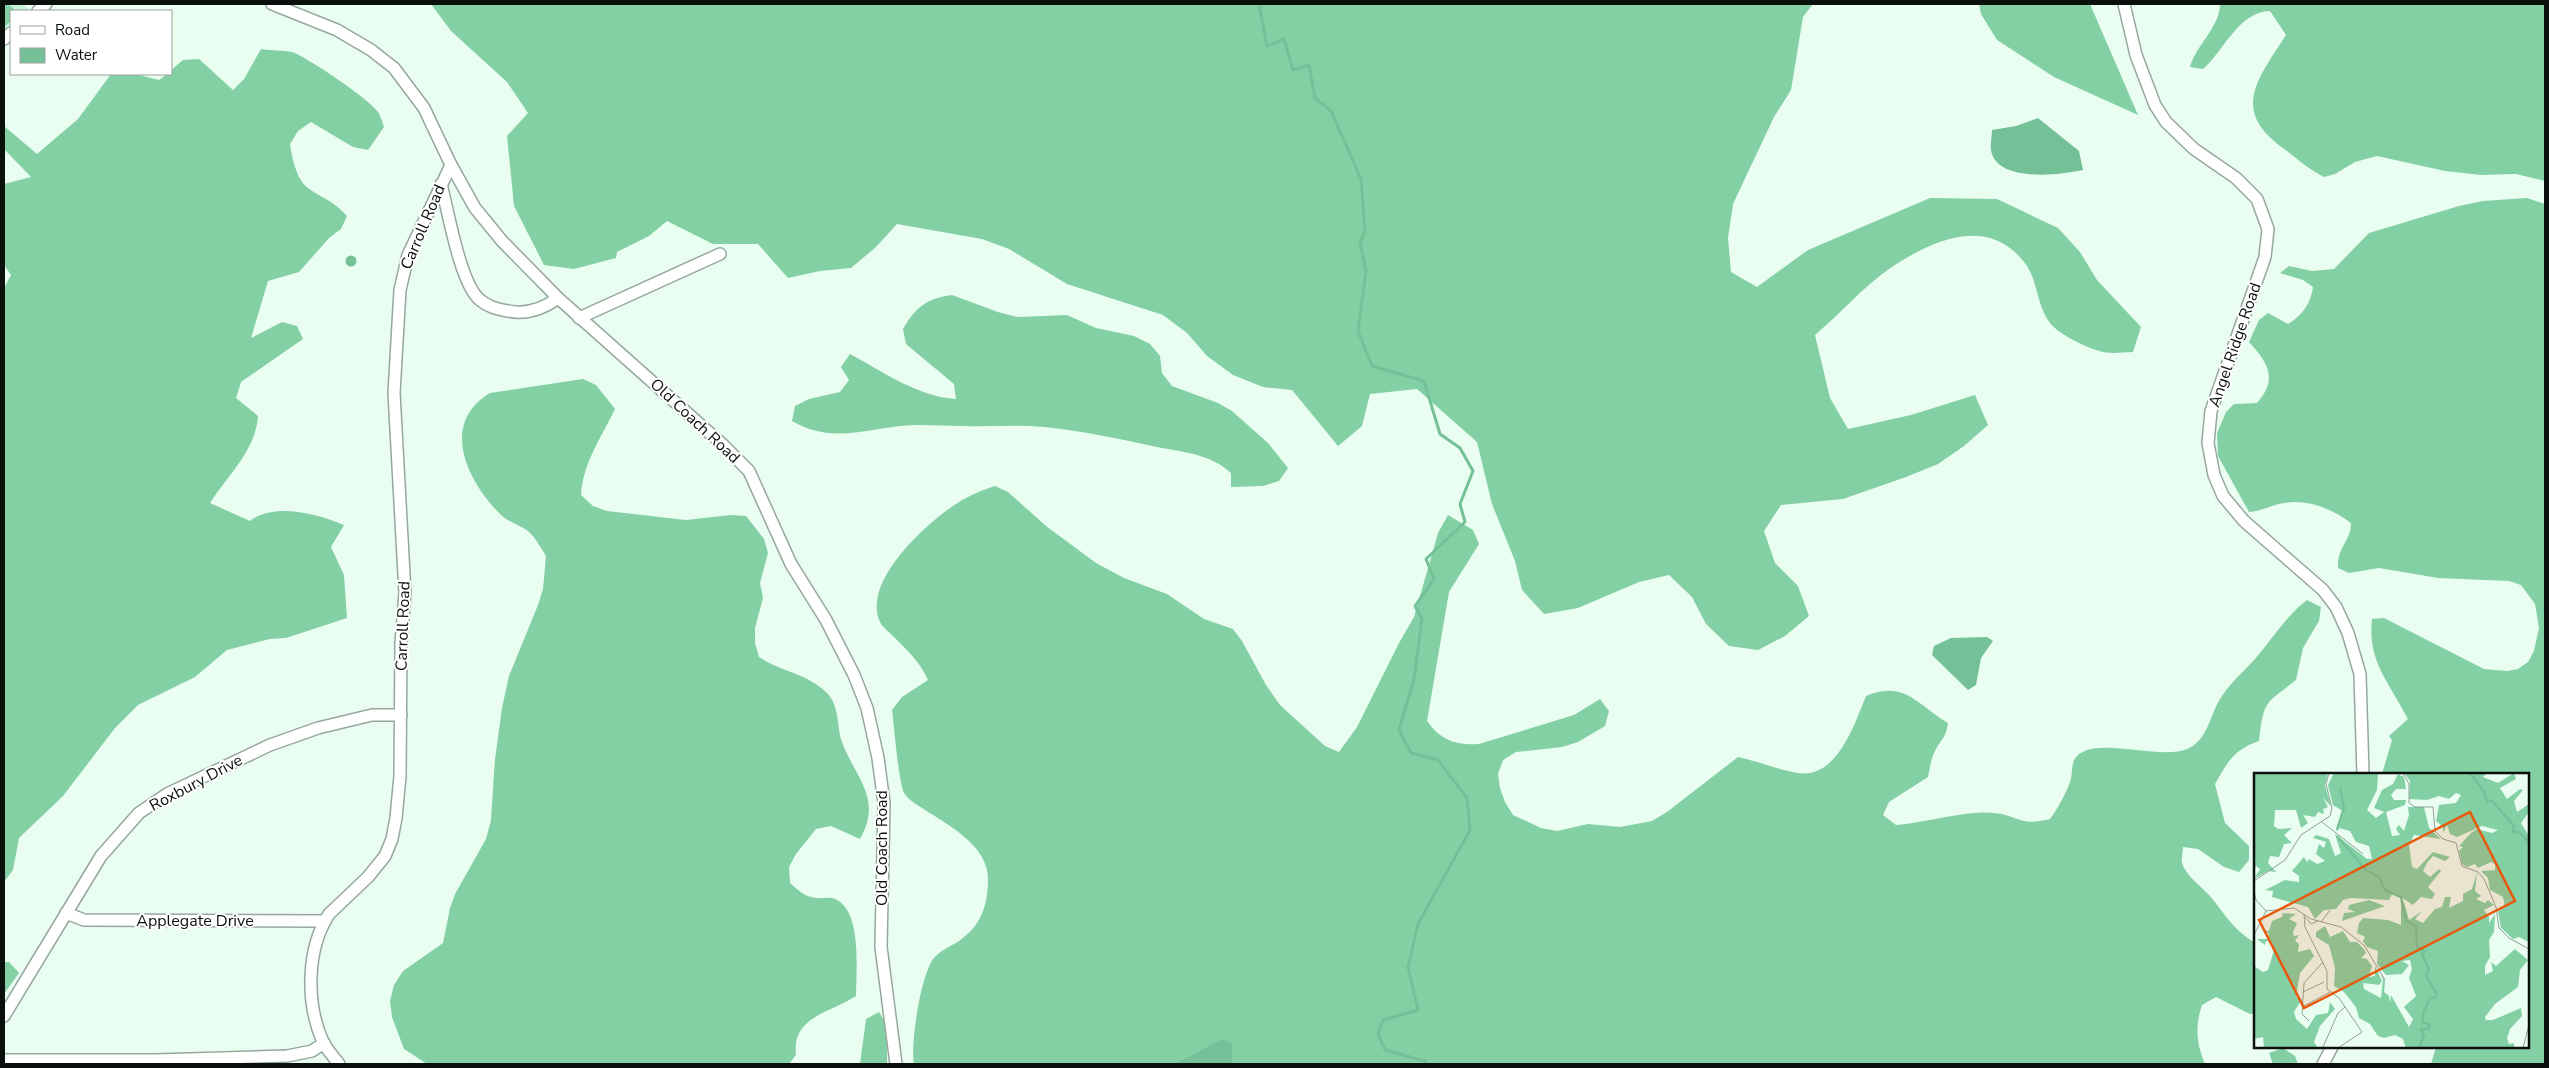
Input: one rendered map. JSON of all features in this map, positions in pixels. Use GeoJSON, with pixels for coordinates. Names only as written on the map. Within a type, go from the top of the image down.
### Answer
{"type":"FeatureCollection","features":[{"type":"Feature","properties":{"kind":"street","name":"Old Coach Road"},"geometry":{"type":"LineString","coordinates":[[272,4],[336,30],[385,60],[420,102],[475,208],[491,228],[579,318],[684,409],[749,471],[792,564],[826,620],[854,675],[866,708],[876,750],[884,803],[881,947],[896,1064]]}},
{"type":"Feature","properties":{"kind":"street","name":"Angel Ridge Road"},"geometry":{"type":"LineString","coordinates":[[2124,4],[2136,55],[2155,105],[2166,122],[2194,150],[2236,178],[2258,199],[2268,230],[2265,257],[2211,410],[2209,451],[2214,476],[2223,496],[2244,521],[2323,590],[2336,607],[2348,633],[2360,674],[2364,773]]}},
{"type":"Feature","properties":{"kind":"street","name":"Carroll Road"},"geometry":{"type":"LineString","coordinates":[[339,1064],[324,1043],[311,995],[312,960],[325,921],[368,877],[385,856],[392,839],[400,776],[400,643],[404,593],[404,558],[394,393],[400,290],[408,257],[451,165]]}},
{"type":"Feature","properties":{"kind":"street"},"geometry":{"type":"LineString","coordinates":[[441,184],[460,260],[478,299],[490,308],[516,313],[543,309],[558,298]]}},
{"type":"Feature","properties":{"kind":"street"},"geometry":{"type":"LineString","coordinates":[[579,318],[720,254]]}},
{"type":"Feature","properties":{"kind":"street","name":"Roxbury Drive"},"geometry":{"type":"LineString","coordinates":[[4,1016],[101,856],[139,813],[167,794],[270,745],[318,728],[372,715],[401,715]]}},
{"type":"Feature","properties":{"kind":"street","name":"Applegate Drive"},"geometry":{"type":"LineString","coordinates":[[66,913],[84,920],[325,921]]}},
{"type":"Feature","properties":{"kind":"street"},"geometry":{"type":"LineString","coordinates":[[4,1060],[156,1062],[287,1056],[312,1052],[324,1043]]}},
{"type":"Feature","properties":{"kind":"street"},"geometry":{"type":"LineString","coordinates":[[2324,1064],[2332,1048]]}},
{"type":"Feature","properties":{"kind":"shaded area"},"geometry":{"type":"Polygon","coordinates":[[[4,4],[21,4],[31,10],[10,10],[10,29],[4,34],[4,4]]]}},
{"type":"Feature","properties":{"kind":"shaded area"},"geometry":{"type":"Polygon","coordinates":[[[4,4],[8,4],[15,10],[10,10],[10,22],[4,27],[4,4]]]}},
{"type":"Feature","properties":{"kind":"shaded area"},"geometry":{"type":"Polygon","coordinates":[[[431,4],[1813,4],[1803,17],[1791,90],[1774,117],[1733,204],[1728,238],[1731,272],[1757,287],[1808,250],[1930,198],[1997,199],[2058,228],[2080,252],[2097,280],[2141,327],[2133,352],[2110,353],[2097,350],[2067,336],[2050,323],[2042,309],[2027,266],[2012,250],[1996,240],[1978,236],[1960,237],[1942,241],[1924,249],[1906,258],[1880,276],[1815,335],[1830,398],[1848,429],[1911,415],[1975,395],[1988,425],[1964,446],[1938,464],[1906,477],[1843,499],[1781,505],[1764,531],[1775,563],[1798,586],[1809,616],[1785,636],[1758,650],[1729,646],[1706,624],[1692,597],[1669,575],[1639,582],[1578,608],[1544,614],[1522,590],[1515,561],[1492,504],[1477,442],[1417,389],[1370,394],[1362,426],[1338,446],[1292,390],[1263,387],[1233,375],[1207,356],[1187,333],[1163,315],[1067,284],[1009,249],[982,239],[897,224],[876,247],[851,268],[820,271],[788,278],[758,244],[713,244],[667,221],[649,236],[617,252],[616,258],[574,269],[544,265],[514,206],[507,136],[528,113],[507,82],[451,31],[431,4]]]}},
{"type":"Feature","properties":{"kind":"shaded area"},"geometry":{"type":"Polygon","coordinates":[[[1979,4],[2090,4],[2138,115],[2054,77],[1997,40],[1981,14],[1979,4]]]}},
{"type":"Feature","properties":{"kind":"shaded area"},"geometry":{"type":"Polygon","coordinates":[[[2220,4],[2545,4],[2545,181],[2516,174],[2481,175],[2445,171],[2377,156],[2355,162],[2335,174],[2324,177],[2318,174],[2267,134],[2257,120],[2253,107],[2254,94],[2259,80],[2286,35],[2270,11],[2259,13],[2240,25],[2203,69],[2190,67],[2197,51],[2216,20],[2220,4]]]}},
{"type":"Feature","properties":{"kind":"shaded area"},"geometry":{"type":"Polygon","coordinates":[[[261,49],[292,52],[323,70],[372,106],[379,114],[384,127],[368,150],[353,147],[311,122],[298,131],[290,144],[295,168],[300,179],[313,192],[337,206],[347,216],[341,229],[329,238],[299,272],[268,281],[251,338],[282,322],[297,326],[303,339],[241,382],[236,398],[258,416],[256,428],[240,462],[210,503],[250,521],[260,515],[283,511],[309,514],[344,525],[331,547],[344,575],[347,618],[286,638],[270,639],[227,650],[195,677],[138,705],[115,728],[63,796],[19,838],[13,870],[4,882],[4,288],[11,275],[4,265],[4,184],[31,177],[4,149],[4,126],[37,154],[78,119],[110,75],[139,75],[159,80],[166,75],[172,75],[172,69],[183,60],[199,59],[233,90],[244,79],[261,49]]]}},
{"type":"Feature","properties":{"kind":"shaded area"},"geometry":{"type":"Polygon","coordinates":[[[2527,198],[2545,204],[2545,1064],[2431,1064],[2436,1048],[2529,1048],[2529,773],[2382,773],[2392,740],[2389,736],[2408,719],[2381,672],[2376,660],[2371,634],[2372,619],[2384,618],[2484,669],[2507,671],[2518,669],[2528,662],[2534,651],[2539,628],[2535,604],[2521,585],[2509,581],[2438,578],[2379,568],[2349,573],[2338,568],[2340,554],[2349,535],[2351,523],[2328,509],[2302,502],[2284,503],[2249,512],[2218,456],[2217,433],[2226,412],[2234,404],[2257,403],[2268,386],[2269,378],[2265,363],[2249,342],[2259,320],[2268,313],[2288,324],[2302,313],[2308,304],[2313,287],[2303,280],[2280,273],[2289,266],[2312,271],[2334,269],[2369,233],[2459,206],[2483,201],[2527,198]]]}},
{"type":"Feature","properties":{"kind":"shaded area"},"geometry":{"type":"Polygon","coordinates":[[[952,295],[1017,317],[1067,315],[1096,328],[1134,336],[1150,344],[1160,356],[1162,373],[1172,386],[1218,403],[1232,411],[1268,443],[1288,468],[1279,481],[1263,486],[1231,487],[1231,473],[1206,458],[1187,452],[1073,431],[1024,426],[917,425],[838,434],[808,428],[792,421],[795,406],[809,399],[840,392],[849,380],[841,367],[850,354],[901,382],[928,394],[956,399],[954,384],[906,344],[903,329],[912,315],[923,305],[943,296],[952,295]]]}},
{"type":"Feature","properties":{"kind":"shaded area"},"geometry":{"type":"Polygon","coordinates":[[[583,379],[596,385],[615,409],[589,461],[582,483],[581,495],[593,506],[607,511],[686,520],[731,515],[746,516],[764,539],[768,553],[760,583],[763,598],[755,628],[755,643],[759,657],[811,681],[830,697],[835,708],[841,739],[868,799],[867,824],[860,839],[831,826],[816,829],[796,854],[789,867],[790,883],[799,891],[812,897],[832,898],[842,903],[849,913],[856,941],[857,971],[856,996],[824,1012],[806,1024],[796,1042],[796,1055],[789,1064],[427,1064],[404,1049],[392,1017],[390,1001],[394,985],[403,971],[443,943],[450,908],[455,894],[486,839],[491,820],[495,759],[502,708],[509,676],[543,589],[546,556],[528,531],[509,521],[499,513],[487,499],[468,468],[463,452],[462,435],[466,420],[475,405],[490,393],[583,379]]]}},
{"type":"Feature","properties":{"kind":"shaded area"},"geometry":{"type":"Polygon","coordinates":[[[995,486],[1008,492],[1046,526],[1096,563],[1124,578],[1167,594],[1204,619],[1233,629],[1280,705],[1325,746],[1339,752],[1357,727],[1414,617],[1438,533],[1448,515],[1473,530],[1479,544],[1449,592],[1427,721],[1432,728],[1443,737],[1456,743],[1479,744],[1574,715],[1600,699],[1609,711],[1605,726],[1578,742],[1562,747],[1516,752],[1503,760],[1498,774],[1500,788],[1505,802],[1513,815],[1541,828],[1557,831],[1588,824],[1620,827],[1652,821],[1667,812],[1738,757],[1790,772],[1812,773],[1823,768],[1842,748],[1866,696],[1891,691],[1910,696],[1948,723],[1945,734],[1933,755],[1928,777],[1889,802],[1883,815],[1896,825],[1971,813],[2002,814],[2032,822],[2050,819],[2069,784],[2074,760],[2082,752],[2109,748],[2175,752],[2194,745],[2204,734],[2216,706],[2228,688],[2286,621],[2307,600],[2321,607],[2319,621],[2303,648],[2296,680],[2267,704],[2262,718],[2259,741],[2243,748],[2237,753],[2228,763],[2215,784],[2225,823],[2249,846],[2249,860],[2239,872],[2224,867],[2198,849],[2183,847],[2182,863],[2187,872],[2239,931],[2252,941],[2254,940],[2254,1014],[2250,1014],[2216,997],[2202,1005],[2198,1020],[2198,1034],[2205,1064],[914,1064],[915,1026],[921,993],[929,966],[936,955],[967,935],[978,922],[987,898],[988,879],[982,857],[967,839],[948,824],[912,801],[904,793],[892,710],[902,697],[928,680],[913,656],[881,624],[877,605],[881,587],[890,569],[919,534],[952,506],[995,486]]]}},
{"type":"Feature","properties":{"kind":"shaded area"},"geometry":{"type":"Polygon","coordinates":[[[4,962],[9,962],[19,973],[4,994],[4,962]]]}},
{"type":"Feature","properties":{"kind":"shaded area"},"geometry":{"type":"Polygon","coordinates":[[[879,1012],[887,1025],[887,1064],[860,1064],[866,1019],[879,1012]]]}},
{"type":"Feature","properties":{"kind":"shaded area"},"geometry":{"type":"Polygon","coordinates":[[[2283,1048],[2295,1056],[2298,1064],[2273,1064],[2269,1053],[2283,1048]]]}},
{"type":"Feature","properties":{"kind":"water"},"geometry":{"type":"Polygon","coordinates":[[[2038,118],[2079,151],[2083,170],[2060,174],[2031,174],[2004,168],[1995,161],[1991,150],[1992,130],[2016,126],[2038,118]]]}},
{"type":"Feature","properties":{"kind":"water"},"geometry":{"type":"Polygon","coordinates":[[[349,256],[353,256],[356,261],[355,265],[349,266],[346,263],[346,259],[349,256]]]}},
{"type":"Feature","properties":{"kind":"water"},"geometry":{"type":"Polygon","coordinates":[[[1987,637],[1993,641],[1981,658],[1976,685],[1968,690],[1932,655],[1934,646],[1951,638],[1987,637]]]}},
{"type":"Feature","properties":{"kind":"water"},"geometry":{"type":"Polygon","coordinates":[[[1223,1039],[1232,1044],[1232,1064],[1175,1064],[1223,1039]]]}},
{"type":"Feature","properties":{"kind":"waterway"},"geometry":{"type":"LineString","coordinates":[[1259,4],[1267,46],[1284,39],[1293,70],[1309,65],[1315,98],[1331,111],[1361,179],[1365,232],[1360,242],[1366,271],[1358,331],[1372,366],[1424,381],[1440,434],[1460,448],[1473,471],[1460,504],[1465,522],[1426,559],[1434,579],[1415,606],[1422,619],[1414,679],[1399,730],[1411,753],[1438,760],[1467,798],[1470,830],[1418,924],[1408,967],[1418,1010],[1383,1020],[1378,1034],[1385,1050],[1425,1061],[1426,1064]]}}]}
